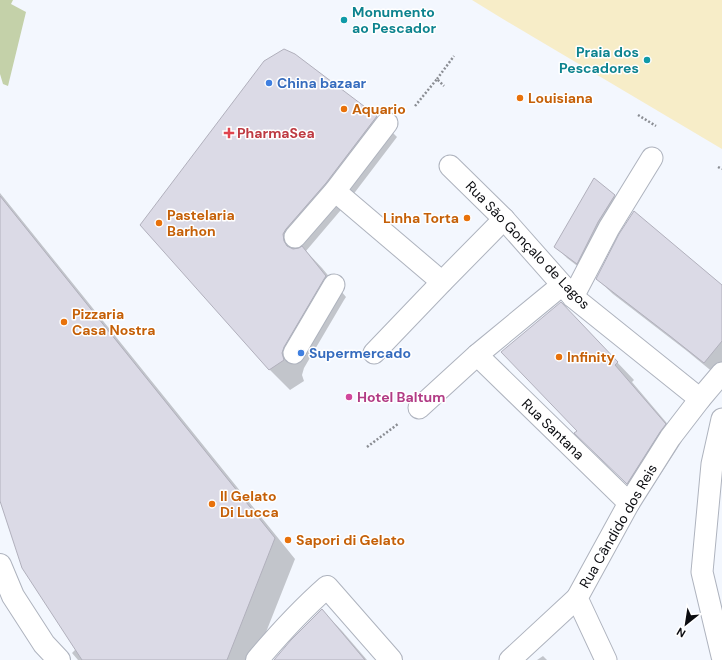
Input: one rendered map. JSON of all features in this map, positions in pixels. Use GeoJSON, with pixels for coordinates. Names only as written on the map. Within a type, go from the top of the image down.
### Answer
{"type":"FeatureCollection","features":[{"type":"Feature","properties":{"kind":"street"},"geometry":{"type":"LineString","coordinates":[[294,237],[335,191],[387,123]]}},
{"type":"Feature","properties":{"kind":"street"},"geometry":{"type":"LineString","coordinates":[[419,408],[477,355],[568,291],[652,158]]}},
{"type":"Feature","properties":{"kind":"street","name":"Rua São Gonçalo de Lagos"},"geometry":{"type":"LineString","coordinates":[[450,166],[504,219],[568,291],[700,399]]}},
{"type":"Feature","properties":{"kind":"street"},"geometry":{"type":"LineString","coordinates":[[335,191],[442,282]]}},
{"type":"Feature","properties":{"kind":"street"},"geometry":{"type":"LineString","coordinates":[[374,353],[504,219]]}},
{"type":"Feature","properties":{"kind":"street"},"geometry":{"type":"LineString","coordinates":[[294,353],[334,286]]}},
{"type":"Feature","properties":{"kind":"street","name":"Rua Santana"},"geometry":{"type":"LineString","coordinates":[[477,355],[629,502]]}},
{"type":"Feature","properties":{"kind":"street","name":"Rua Cândido dos Reis"},"geometry":{"type":"LineString","coordinates":[[606,660],[577,598],[629,502],[670,438],[722,373]]}},
{"type":"Feature","properties":{"kind":"street"},"geometry":{"type":"LineString","coordinates":[[722,419],[712,464],[702,572],[722,656]]}},
{"type":"Feature","properties":{"kind":"street"},"geometry":{"type":"LineString","coordinates":[[0,565],[13,596],[44,644],[59,660]]}},
{"type":"Feature","properties":{"kind":"street"},"geometry":{"type":"LineString","coordinates":[[257,660],[310,602],[327,587],[392,660]]}},
{"type":"Feature","properties":{"kind":"street"},"geometry":{"type":"LineString","coordinates":[[510,660],[577,598]]}},
{"type":"Feature","properties":{"kind":"path"},"geometry":{"type":"LineString","coordinates":[[415,106],[454,56]]}},
{"type":"Feature","properties":{"kind":"path"},"geometry":{"type":"LineString","coordinates":[[437,79],[444,86]]}},
{"type":"Feature","properties":{"kind":"path"},"geometry":{"type":"LineString","coordinates":[[638,115],[656,126]]}},
{"type":"Feature","properties":{"kind":"path"},"geometry":{"type":"LineString","coordinates":[[718,167],[722,169]]}},
{"type":"Feature","properties":{"kind":"path"},"geometry":{"type":"LineString","coordinates":[[367,447],[419,408]]}},
{"type":"Feature","properties":{"kind":"green space"},"geometry":{"type":"Polygon","coordinates":[[[0,0],[13,0],[11,4],[26,12],[8,86],[3,84],[0,74],[0,0]]]}},
{"type":"Feature","properties":{"kind":"sand","name":"Praia dos Pescadores"},"geometry":{"type":"Polygon","coordinates":[[[472,0],[722,0],[722,149],[498,16],[472,0]]]}},
{"type":"Feature","properties":{"kind":"building"},"geometry":{"type":"Polygon","coordinates":[[[284,49],[295,54],[377,116],[326,183],[283,234],[284,241],[287,246],[293,249],[302,246],[326,276],[284,347],[282,353],[284,360],[269,370],[140,225],[264,61],[284,49]]]}},
{"type":"Feature","properties":{"kind":"building"},"geometry":{"type":"Polygon","coordinates":[[[594,178],[615,195],[598,222],[577,264],[554,247],[594,178]]]}},
{"type":"Feature","properties":{"kind":"building"},"geometry":{"type":"Polygon","coordinates":[[[0,196],[275,538],[227,660],[82,660],[22,568],[0,501],[0,196]]]}},
{"type":"Feature","properties":{"kind":"building"},"geometry":{"type":"Polygon","coordinates":[[[634,211],[722,285],[722,341],[704,363],[596,279],[619,234],[634,211]]]}},
{"type":"Feature","properties":{"kind":"building"},"geometry":{"type":"Polygon","coordinates":[[[561,302],[618,362],[615,365],[666,424],[627,484],[574,433],[577,431],[501,352],[561,302]]]}},
{"type":"Feature","properties":{"kind":"building"},"geometry":{"type":"Polygon","coordinates":[[[322,609],[365,660],[274,660],[291,640],[322,609]]]}},
{"type":"Feature","properties":{"kind":"place","name":"Monumento ao Pescador"},"geometry":{"type":"Point","coordinates":[344,20]}},
{"type":"Feature","properties":{"kind":"place","name":"Praia dos Pescadores"},"geometry":{"type":"Point","coordinates":[647,60]}},
{"type":"Feature","properties":{"kind":"place","name":"China bazaar"},"geometry":{"type":"Point","coordinates":[269,83]}},
{"type":"Feature","properties":{"kind":"place","name":"Louisiana"},"geometry":{"type":"Point","coordinates":[520,98]}},
{"type":"Feature","properties":{"kind":"place","name":"Aquario"},"geometry":{"type":"Point","coordinates":[344,109]}},
{"type":"Feature","properties":{"kind":"place","name":"PharmaSea"},"geometry":{"type":"Point","coordinates":[229,133]}},
{"type":"Feature","properties":{"kind":"place","name":"Linha Torta"},"geometry":{"type":"Point","coordinates":[467,218]}},
{"type":"Feature","properties":{"kind":"place","name":"Pastelaria Barhon"},"geometry":{"type":"Point","coordinates":[159,223]}},
{"type":"Feature","properties":{"kind":"place","name":"Pizzaria Casa Nostra"},"geometry":{"type":"Point","coordinates":[64,322]}},
{"type":"Feature","properties":{"kind":"place","name":"Supermercado"},"geometry":{"type":"Point","coordinates":[301,353]}},
{"type":"Feature","properties":{"kind":"place","name":"Infinity"},"geometry":{"type":"Point","coordinates":[559,357]}},
{"type":"Feature","properties":{"kind":"place","name":"Hotel Baltum"},"geometry":{"type":"Point","coordinates":[349,397]}},
{"type":"Feature","properties":{"kind":"place","name":"Il Gelato Di Lucca"},"geometry":{"type":"Point","coordinates":[212,504]}},
{"type":"Feature","properties":{"kind":"place","name":"Sapori di Gelato"},"geometry":{"type":"Point","coordinates":[288,540]}}]}
